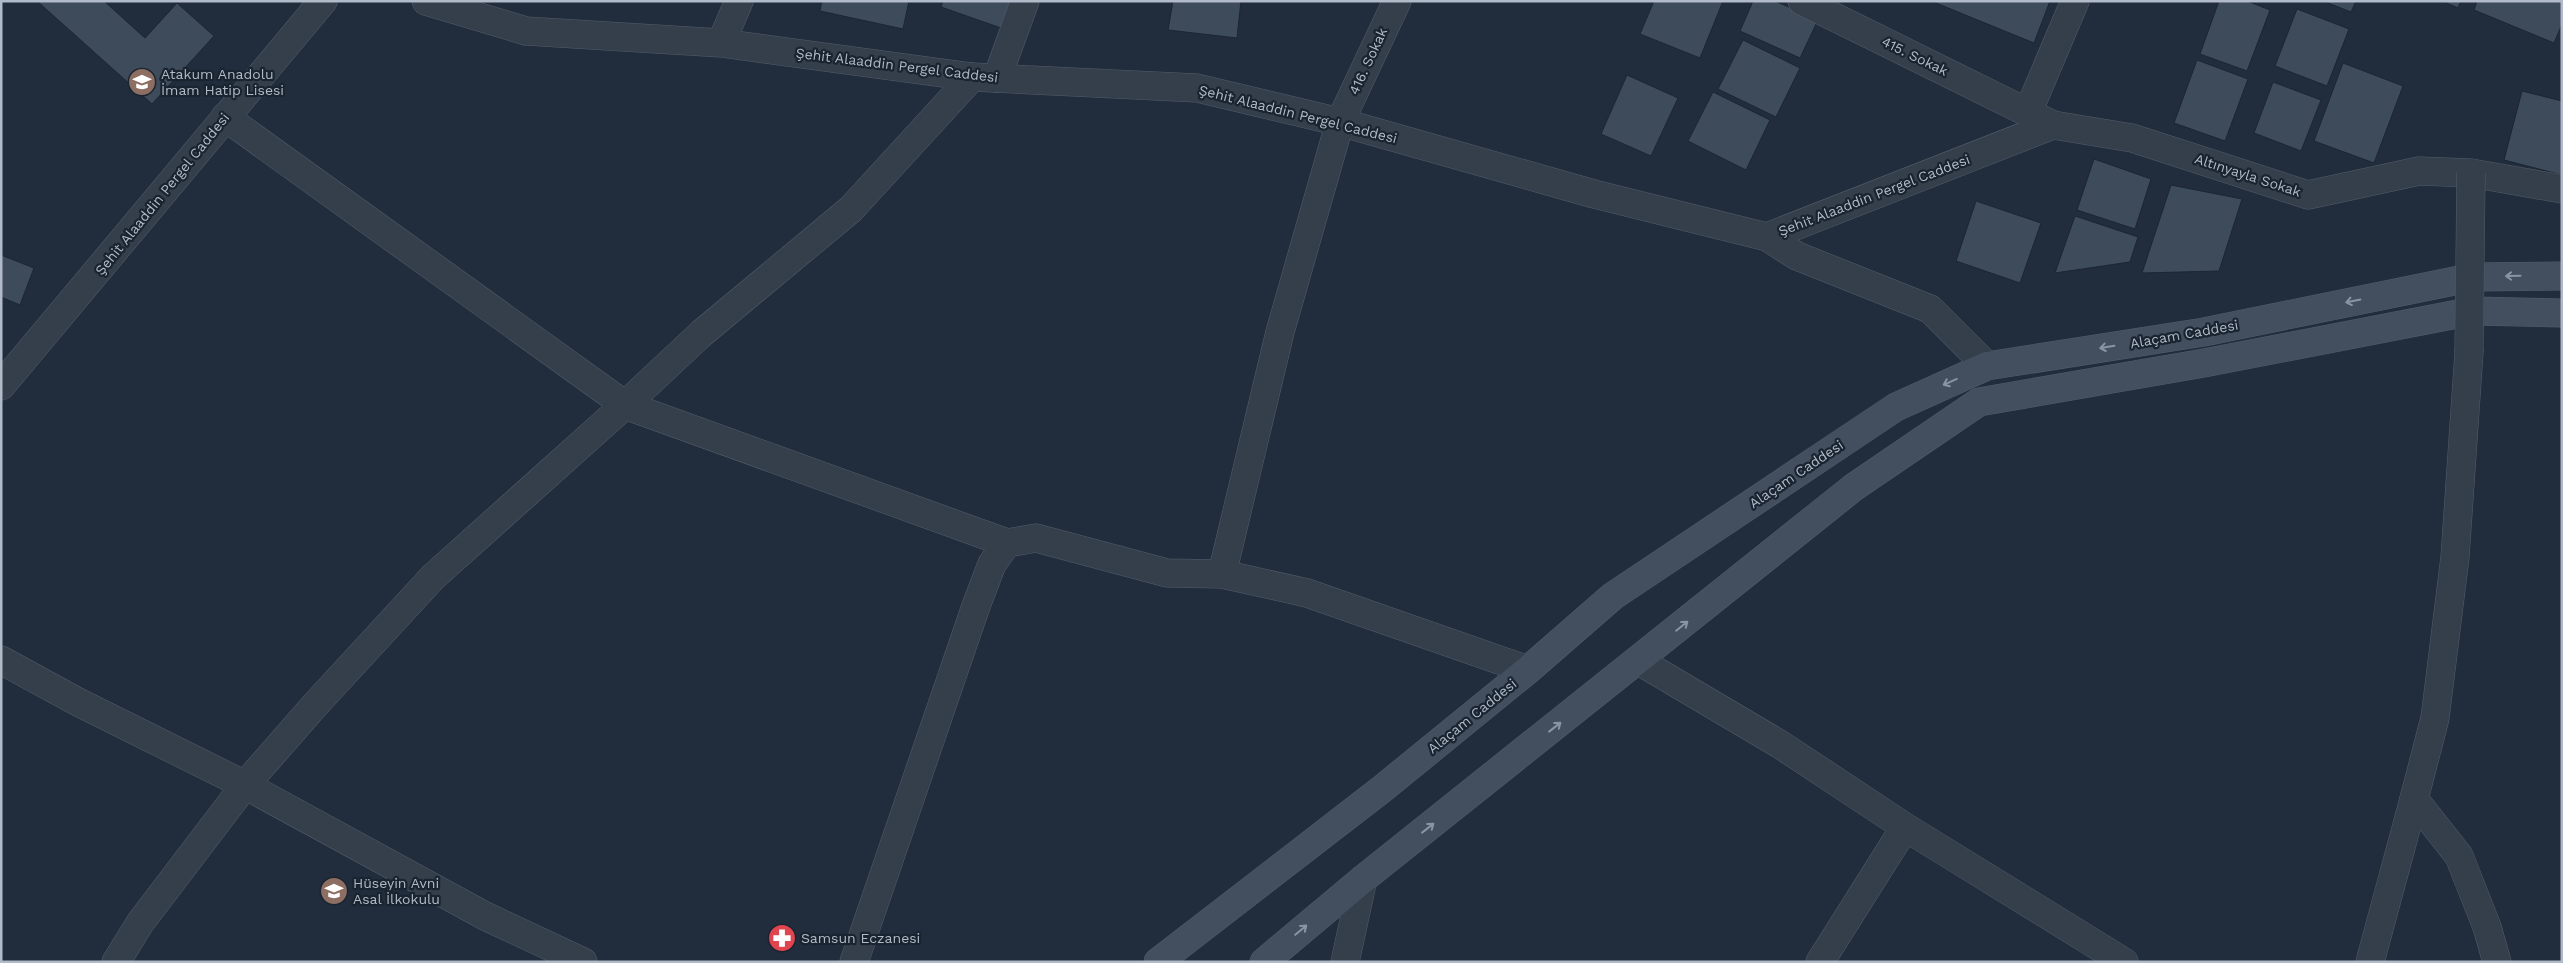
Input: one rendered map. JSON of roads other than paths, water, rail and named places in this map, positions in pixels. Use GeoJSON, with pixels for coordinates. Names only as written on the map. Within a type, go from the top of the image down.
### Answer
{"type":"FeatureCollection","features":[{"type":"Feature","properties":{"kind":"main road","name":"Alaçam Caddesi"},"geometry":{"type":"LineString","coordinates":[[1158,962],[1382,790],[1528,670],[1613,596],[1896,407],[1987,366],[2204,332],[2474,277],[2562,276]]}},
{"type":"Feature","properties":{"kind":"main road"},"geometry":{"type":"LineString","coordinates":[[1264,962],[1363,879],[1639,661],[1854,487],[1979,402],[2204,363],[2473,311],[2562,313]]}},
{"type":"Feature","properties":{"kind":"street","name":"Şehit Alaaddin Pergel Caddesi"},"geometry":{"type":"LineString","coordinates":[[1,386],[323,1]]}},
{"type":"Feature","properties":{"kind":"street","name":"Şehit Alaaddin Pergel Caddesi"},"geometry":{"type":"LineString","coordinates":[[426,1],[526,31],[721,43],[985,78],[1197,88],[1340,122],[1594,194],[1767,237],[2053,125]]}},
{"type":"Feature","properties":{"kind":"street"},"geometry":{"type":"LineString","coordinates":[[721,43],[739,1]]}},
{"type":"Feature","properties":{"kind":"street"},"geometry":{"type":"LineString","coordinates":[[116,962],[140,923],[245,785],[315,705],[433,577],[625,405],[702,333],[851,209],[985,78],[1025,1]]}},
{"type":"Feature","properties":{"kind":"street","name":"416. Sokak"},"geometry":{"type":"LineString","coordinates":[[1222,574],[1280,332],[1340,122],[1397,1]]}},
{"type":"Feature","properties":{"kind":"street","name":"415. Sokak"},"geometry":{"type":"LineString","coordinates":[[1802,1],[2028,112]]}},
{"type":"Feature","properties":{"kind":"street"},"geometry":{"type":"LineString","coordinates":[[2028,112],[2075,1]]}},
{"type":"Feature","properties":{"kind":"street","name":"Altınyayla Sokak"},"geometry":{"type":"LineString","coordinates":[[2028,112],[2053,125],[2132,138],[2308,194],[2419,171],[2470,173],[2562,189]]}},
{"type":"Feature","properties":{"kind":"street"},"geometry":{"type":"LineString","coordinates":[[225,116],[625,405],[1006,543],[1036,538],[1167,572],[1222,574],[1307,593],[1528,670]]}},
{"type":"Feature","properties":{"kind":"street"},"geometry":{"type":"LineString","coordinates":[[2370,962],[2435,718],[2454,557],[2469,352],[2470,173]]}},
{"type":"Feature","properties":{"kind":"street"},"geometry":{"type":"LineString","coordinates":[[1767,237],[1797,256],[1930,309],[1987,366]]}},
{"type":"Feature","properties":{"kind":"street"},"geometry":{"type":"LineString","coordinates":[[854,962],[976,606],[992,564],[1006,543]]}},
{"type":"Feature","properties":{"kind":"street"},"geometry":{"type":"LineString","coordinates":[[1,660],[78,702],[245,785],[485,916],[583,962]]}},
{"type":"Feature","properties":{"kind":"street"},"geometry":{"type":"LineString","coordinates":[[1639,661],[1781,745],[1904,827],[2124,962]]}},
{"type":"Feature","properties":{"kind":"street"},"geometry":{"type":"LineString","coordinates":[[2414,798],[2459,856],[2487,927],[2497,962]]}},
{"type":"Feature","properties":{"kind":"street"},"geometry":{"type":"LineString","coordinates":[[1820,962],[1904,827]]}},
{"type":"Feature","properties":{"kind":"street"},"geometry":{"type":"LineString","coordinates":[[1345,962],[1363,879]]}},
{"type":"Feature","properties":{"kind":"place","name":"Atakum Anadolu İmam Hatip Lisesi"},"geometry":{"type":"Point","coordinates":[142,82]}},
{"type":"Feature","properties":{"kind":"place","name":"Hüseyin Avni Asal İlkokulu"},"geometry":{"type":"Point","coordinates":[334,891]}},
{"type":"Feature","properties":{"kind":"place","name":"Samsun Eczanesi"},"geometry":{"type":"Point","coordinates":[782,938]}}]}
